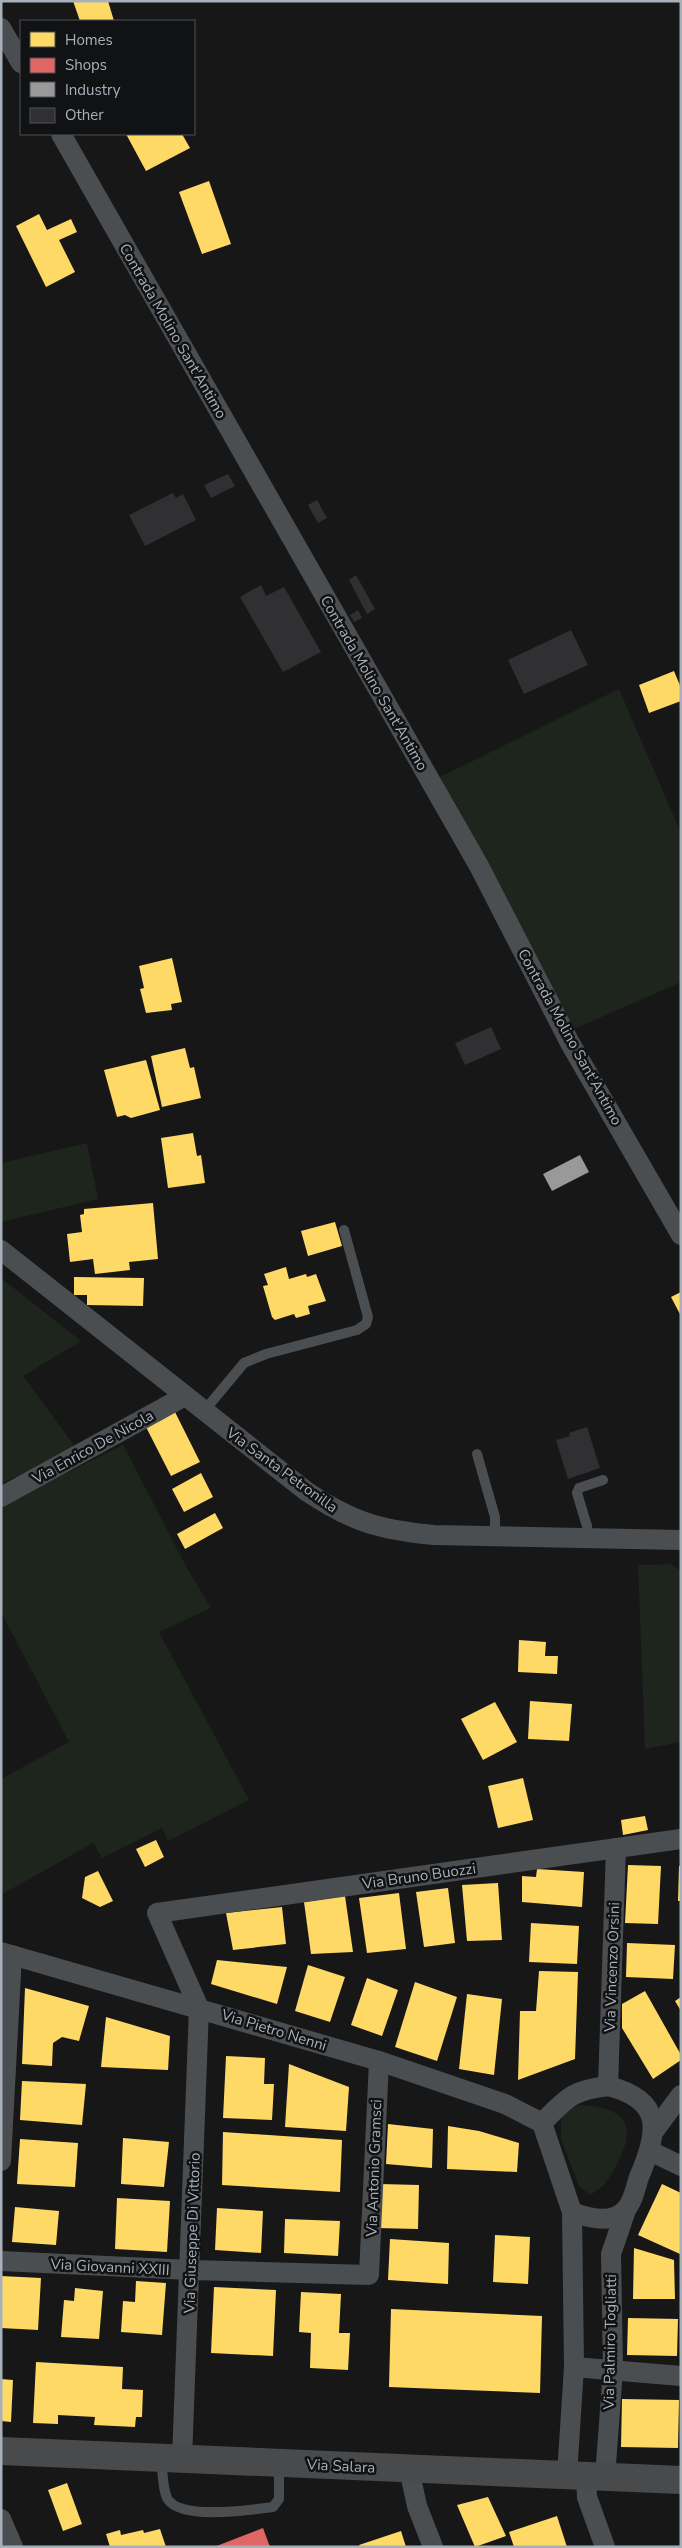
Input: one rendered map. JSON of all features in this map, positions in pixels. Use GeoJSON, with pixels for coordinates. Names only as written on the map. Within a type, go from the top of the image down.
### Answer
{"type":"FeatureCollection","features":[{"type":"Feature","properties":{"kind":"main road","name":"Via Salara"},"geometry":{"type":"LineString","coordinates":[[1,2451],[681,2480]]}},
{"type":"Feature","properties":{"kind":"street"},"geometry":{"type":"LineString","coordinates":[[1,28],[20,61]]}},
{"type":"Feature","properties":{"kind":"street","name":"Contrada Molino Sant'Antimo"},"geometry":{"type":"LineString","coordinates":[[62,135],[480,866],[570,1043],[681,1234]]}},
{"type":"Feature","properties":{"kind":"street","name":"Via Santa Petronilla"},"geometry":{"type":"LineString","coordinates":[[1,1250],[306,1491],[334,1510],[359,1522],[395,1531],[434,1535],[681,1540]]}},
{"type":"Feature","properties":{"kind":"street","name":"Via Enrico De Nicola"},"geometry":{"type":"LineString","coordinates":[[1,1497],[185,1396]]}},
{"type":"Feature","properties":{"kind":"street","name":"Via Bruno Buozzi"},"geometry":{"type":"LineString","coordinates":[[199,2008],[157,1914],[681,1839]]}},
{"type":"Feature","properties":{"kind":"street","name":"Via Vincenzo Orsini"},"geometry":{"type":"LineString","coordinates":[[608,2086],[616,1848]]}},
{"type":"Feature","properties":{"kind":"street"},"geometry":{"type":"LineString","coordinates":[[1,2161],[7,1954]]}},
{"type":"Feature","properties":{"kind":"street","name":"Via Pietro Nenni"},"geometry":{"type":"LineString","coordinates":[[7,1954],[199,2008],[379,2062],[504,2104],[542,2123]]}},
{"type":"Feature","properties":{"kind":"street","name":"Via Giuseppe Di Vittorio"},"geometry":{"type":"LineString","coordinates":[[172,2458],[190,2270],[199,2008]]}},
{"type":"Feature","properties":{"kind":"street","name":"Via Antonio Gramsci"},"geometry":{"type":"LineString","coordinates":[[369,2274],[379,2062]]}},
{"type":"Feature","properties":{"kind":"street"},"geometry":{"type":"LineString","coordinates":[[572,2212],[592,2219],[611,2218],[626,2210],[650,2151],[654,2131],[650,2111],[641,2099],[625,2090],[608,2086],[587,2088],[570,2096],[542,2123],[572,2212],[574,2367],[587,2497],[605,2547]]}},
{"type":"Feature","properties":{"kind":"street"},"geometry":{"type":"LineString","coordinates":[[654,2131],[681,2095]]}},
{"type":"Feature","properties":{"kind":"street"},"geometry":{"type":"LineString","coordinates":[[650,2151],[681,2166]]}},
{"type":"Feature","properties":{"kind":"street","name":"Via Palmiro Togliatti"},"geometry":{"type":"LineString","coordinates":[[586,2476],[613,2370],[611,2254],[626,2210]]}},
{"type":"Feature","properties":{"kind":"street","name":"Via Giovanni XXIII"},"geometry":{"type":"LineString","coordinates":[[1,2261],[190,2270],[369,2274]]}},
{"type":"Feature","properties":{"kind":"street"},"geometry":{"type":"LineString","coordinates":[[574,2367],[681,2376]]}},
{"type":"Feature","properties":{"kind":"street"},"geometry":{"type":"LineString","coordinates":[[409,2469],[417,2506],[433,2547]]}},
{"type":"Feature","properties":{"kind":"street"},"geometry":{"type":"LineString","coordinates":[[1,2519],[12,2547]]}},
{"type":"Feature","properties":{"kind":"lane"},"geometry":{"type":"LineString","coordinates":[[204,1412],[244,1363],[266,1354],[357,1330],[366,1324],[368,1317],[344,1230]]}},
{"type":"Feature","properties":{"kind":"lane"},"geometry":{"type":"LineString","coordinates":[[477,1454],[495,1516],[495,1537]]}},
{"type":"Feature","properties":{"kind":"lane"},"geometry":{"type":"LineString","coordinates":[[588,1539],[587,1526],[577,1493],[579,1488],[603,1480]]}},
{"type":"Feature","properties":{"kind":"lane"},"geometry":{"type":"LineString","coordinates":[[172,2458],[164,2489],[168,2500],[187,2511],[236,2511],[272,2507],[279,2499],[279,2463]]}},
{"type":"Feature","properties":{"kind":"shaded area"},"geometry":{"type":"Polygon","coordinates":[[[619,689],[681,833],[681,982],[570,1031],[436,779],[619,689]]]}},
{"type":"Feature","properties":{"kind":"shaded area"},"geometry":{"type":"Polygon","coordinates":[[[87,1143],[98,1199],[1,1222],[1,1163],[87,1143]]]}},
{"type":"Feature","properties":{"kind":"shaded area"},"geometry":{"type":"Polygon","coordinates":[[[1,1278],[81,1341],[23,1376],[76,1448],[1,1484],[1,1278]]]}},
{"type":"Feature","properties":{"kind":"shaded area"},"geometry":{"type":"Polygon","coordinates":[[[123,1445],[187,1568],[211,1608],[159,1632],[249,1800],[168,1841],[162,1828],[102,1858],[93,1843],[1,1895],[1,1779],[69,1742],[1,1612],[1,1505],[123,1445]]]}},
{"type":"Feature","properties":{"kind":"shaded area"},"geometry":{"type":"Polygon","coordinates":[[[671,1564],[681,1571],[681,1742],[645,1749],[638,1565],[671,1564]]]}},
{"type":"Feature","properties":{"kind":"shaded area"},"geometry":{"type":"Polygon","coordinates":[[[578,2105],[604,2108],[614,2112],[626,2125],[625,2146],[619,2160],[604,2185],[590,2195],[579,2186],[561,2139],[561,2119],[567,2111],[578,2105]]]}},
{"type":"Feature","properties":{"kind":"building: Homes"},"geometry":{"type":"Polygon","coordinates":[[[73,1],[108,1],[114,20],[80,20],[73,1]]]}},
{"type":"Feature","properties":{"kind":"building: Homes"},"geometry":{"type":"Polygon","coordinates":[[[127,135],[183,135],[190,148],[146,171],[127,135]]]}},
{"type":"Feature","properties":{"kind":"building: Homes"},"geometry":{"type":"Polygon","coordinates":[[[209,181],[231,244],[202,254],[179,192],[209,181]]]}},
{"type":"Feature","properties":{"kind":"building: Homes"},"geometry":{"type":"Polygon","coordinates":[[[39,214],[47,230],[71,219],[77,232],[59,240],[75,272],[46,287],[16,226],[39,214]]]}},
{"type":"Feature","properties":{"kind":"building: Homes"},"geometry":{"type":"Polygon","coordinates":[[[674,671],[681,688],[681,701],[649,713],[639,685],[674,671]]]}},
{"type":"Feature","properties":{"kind":"building: Homes"},"geometry":{"type":"Polygon","coordinates":[[[172,958],[182,1002],[171,1004],[172,1010],[146,1013],[140,989],[144,988],[139,966],[172,958]]]}},
{"type":"Feature","properties":{"kind":"building: Homes"},"geometry":{"type":"Polygon","coordinates":[[[185,1048],[190,1068],[194,1067],[201,1098],[162,1107],[151,1056],[185,1048]]]}},
{"type":"Feature","properties":{"kind":"building: Homes"},"geometry":{"type":"Polygon","coordinates":[[[146,1060],[160,1110],[131,1118],[125,1115],[117,1117],[104,1070],[146,1060]]]}},
{"type":"Feature","properties":{"kind":"building: Homes"},"geometry":{"type":"Polygon","coordinates":[[[193,1133],[197,1156],[201,1155],[205,1183],[168,1188],[161,1138],[193,1133]]]}},
{"type":"Feature","properties":{"kind":"building: Homes"},"geometry":{"type":"Polygon","coordinates":[[[153,1203],[158,1259],[129,1262],[130,1270],[95,1274],[93,1259],[70,1262],[67,1234],[82,1232],[80,1215],[84,1214],[84,1209],[153,1203]]]}},
{"type":"Feature","properties":{"kind":"building: Homes"},"geometry":{"type":"Polygon","coordinates":[[[335,1222],[342,1246],[308,1256],[301,1231],[335,1222]]]}},
{"type":"Feature","properties":{"kind":"building: Homes"},"geometry":{"type":"Polygon","coordinates":[[[286,1267],[289,1279],[306,1274],[307,1277],[316,1274],[326,1301],[308,1306],[310,1314],[296,1318],[294,1314],[275,1320],[272,1317],[263,1286],[268,1285],[264,1274],[286,1267]]]}},
{"type":"Feature","properties":{"kind":"building: Homes"},"geometry":{"type":"Polygon","coordinates":[[[74,1277],[144,1278],[143,1306],[87,1305],[87,1295],[74,1295],[74,1277]]]}},
{"type":"Feature","properties":{"kind":"building: Homes"},"geometry":{"type":"Polygon","coordinates":[[[681,1292],[681,1316],[671,1297],[681,1292]]]}},
{"type":"Feature","properties":{"kind":"building: Homes"},"geometry":{"type":"Polygon","coordinates":[[[175,1412],[200,1462],[171,1476],[146,1427],[175,1412]]]}},
{"type":"Feature","properties":{"kind":"building: Homes"},"geometry":{"type":"Polygon","coordinates":[[[201,1473],[213,1497],[184,1512],[172,1489],[201,1473]]]}},
{"type":"Feature","properties":{"kind":"building: Homes"},"geometry":{"type":"Polygon","coordinates":[[[215,1513],[223,1528],[185,1549],[177,1534],[215,1513]]]}},
{"type":"Feature","properties":{"kind":"building: Homes"},"geometry":{"type":"Polygon","coordinates":[[[519,1640],[546,1642],[545,1656],[558,1656],[557,1674],[518,1672],[519,1640]]]}},
{"type":"Feature","properties":{"kind":"building: Homes"},"geometry":{"type":"Polygon","coordinates":[[[530,1701],[572,1704],[569,1741],[528,1739],[530,1701]]]}},
{"type":"Feature","properties":{"kind":"building: Homes"},"geometry":{"type":"Polygon","coordinates":[[[495,1702],[517,1742],[483,1760],[461,1719],[495,1702]]]}},
{"type":"Feature","properties":{"kind":"building: Homes"},"geometry":{"type":"Polygon","coordinates":[[[523,1778],[533,1820],[498,1828],[488,1786],[523,1778]]]}},
{"type":"Feature","properties":{"kind":"building: Homes"},"geometry":{"type":"Polygon","coordinates":[[[645,1816],[648,1830],[623,1835],[621,1820],[645,1816]]]}},
{"type":"Feature","properties":{"kind":"building: Homes"},"geometry":{"type":"Polygon","coordinates":[[[156,1840],[164,1857],[145,1867],[136,1849],[156,1840]]]}},
{"type":"Feature","properties":{"kind":"building: Homes"},"geometry":{"type":"Polygon","coordinates":[[[628,1865],[661,1866],[658,1924],[625,1923],[628,1865]]]}},
{"type":"Feature","properties":{"kind":"building: Homes"},"geometry":{"type":"Polygon","coordinates":[[[679,1866],[681,1866],[681,1901],[678,1901],[679,1866]]]}},
{"type":"Feature","properties":{"kind":"building: Homes"},"geometry":{"type":"Polygon","coordinates":[[[537,1869],[584,1872],[582,1907],[522,1902],[522,1876],[536,1877],[537,1869]]]}},
{"type":"Feature","properties":{"kind":"building: Homes"},"geometry":{"type":"Polygon","coordinates":[[[98,1871],[113,1901],[100,1907],[82,1898],[85,1877],[98,1871]]]}},
{"type":"Feature","properties":{"kind":"building: Homes"},"geometry":{"type":"Polygon","coordinates":[[[498,1883],[502,1940],[467,1941],[462,1885],[498,1883]]]}},
{"type":"Feature","properties":{"kind":"building: Homes"},"geometry":{"type":"Polygon","coordinates":[[[448,1888],[455,1943],[424,1947],[416,1892],[448,1888]]]}},
{"type":"Feature","properties":{"kind":"building: Homes"},"geometry":{"type":"Polygon","coordinates":[[[399,1893],[406,1949],[367,1953],[359,1898],[399,1893]]]}},
{"type":"Feature","properties":{"kind":"building: Homes"},"geometry":{"type":"Polygon","coordinates":[[[345,1896],[353,1952],[311,1954],[304,1902],[345,1896]]]}},
{"type":"Feature","properties":{"kind":"building: Homes"},"geometry":{"type":"Polygon","coordinates":[[[282,1907],[286,1944],[233,1950],[226,1913],[282,1907]]]}},
{"type":"Feature","properties":{"kind":"building: Homes"},"geometry":{"type":"Polygon","coordinates":[[[531,1923],[579,1926],[577,1964],[529,1962],[531,1923]]]}},
{"type":"Feature","properties":{"kind":"building: Homes"},"geometry":{"type":"Polygon","coordinates":[[[627,1943],[675,1945],[673,1979],[626,1977],[627,1943]]]}},
{"type":"Feature","properties":{"kind":"building: Homes"},"geometry":{"type":"Polygon","coordinates":[[[217,1960],[287,1967],[277,2004],[211,1984],[217,1960]]]}},
{"type":"Feature","properties":{"kind":"building: Homes"},"geometry":{"type":"Polygon","coordinates":[[[308,1965],[345,1977],[330,2022],[295,2011],[308,1965]]]}},
{"type":"Feature","properties":{"kind":"building: Homes"},"geometry":{"type":"Polygon","coordinates":[[[539,1971],[578,1972],[575,2059],[518,2080],[520,2011],[536,2011],[539,1971]]]}},
{"type":"Feature","properties":{"kind":"building: Homes"},"geometry":{"type":"Polygon","coordinates":[[[367,1978],[398,1990],[382,2036],[351,2025],[367,1978]]]}},
{"type":"Feature","properties":{"kind":"building: Homes"},"geometry":{"type":"Polygon","coordinates":[[[415,1982],[457,1997],[437,2061],[395,2047],[415,1982]]]}},
{"type":"Feature","properties":{"kind":"building: Homes"},"geometry":{"type":"Polygon","coordinates":[[[25,1988],[89,2006],[79,2041],[62,2037],[53,2043],[52,2066],[22,2064],[25,1988]]]}},
{"type":"Feature","properties":{"kind":"building: Homes"},"geometry":{"type":"Polygon","coordinates":[[[645,1991],[681,2055],[681,2060],[653,2079],[622,2028],[622,2004],[645,1991]]]}},
{"type":"Feature","properties":{"kind":"building: Homes"},"geometry":{"type":"Polygon","coordinates":[[[467,1994],[502,1999],[494,2075],[459,2069],[467,1994]]]}},
{"type":"Feature","properties":{"kind":"building: Homes"},"geometry":{"type":"Polygon","coordinates":[[[681,1997],[681,2011],[675,2001],[681,1997]]]}},
{"type":"Feature","properties":{"kind":"building: Homes"},"geometry":{"type":"Polygon","coordinates":[[[106,2017],[170,2036],[168,2070],[101,2067],[106,2017]]]}},
{"type":"Feature","properties":{"kind":"building: Homes"},"geometry":{"type":"Polygon","coordinates":[[[226,2056],[265,2058],[264,2084],[274,2084],[272,2120],[223,2118],[226,2056]]]}},
{"type":"Feature","properties":{"kind":"building: Homes"},"geometry":{"type":"Polygon","coordinates":[[[289,2064],[349,2087],[346,2131],[285,2127],[289,2064]]]}},
{"type":"Feature","properties":{"kind":"building: Homes"},"geometry":{"type":"Polygon","coordinates":[[[22,2081],[86,2084],[82,2125],[20,2120],[22,2081]]]}},
{"type":"Feature","properties":{"kind":"building: Homes"},"geometry":{"type":"Polygon","coordinates":[[[388,2124],[433,2129],[432,2168],[386,2164],[388,2124]]]}},
{"type":"Feature","properties":{"kind":"building: Homes"},"geometry":{"type":"Polygon","coordinates":[[[448,2126],[479,2131],[519,2143],[517,2172],[447,2169],[448,2126]]]}},
{"type":"Feature","properties":{"kind":"building: Homes"},"geometry":{"type":"Polygon","coordinates":[[[223,2132],[342,2140],[340,2192],[222,2185],[223,2132]]]}},
{"type":"Feature","properties":{"kind":"building: Homes"},"geometry":{"type":"Polygon","coordinates":[[[123,2138],[169,2142],[164,2187],[121,2184],[123,2138]]]}},
{"type":"Feature","properties":{"kind":"building: Homes"},"geometry":{"type":"Polygon","coordinates":[[[20,2139],[78,2143],[75,2187],[17,2184],[20,2139]]]}},
{"type":"Feature","properties":{"kind":"building: Homes"},"geometry":{"type":"Polygon","coordinates":[[[380,2184],[419,2185],[418,2229],[377,2228],[380,2184]]]}},
{"type":"Feature","properties":{"kind":"building: Homes"},"geometry":{"type":"Polygon","coordinates":[[[662,2184],[681,2193],[680,2254],[638,2235],[662,2184]]]}},
{"type":"Feature","properties":{"kind":"building: Homes"},"geometry":{"type":"Polygon","coordinates":[[[117,2198],[170,2201],[167,2252],[115,2249],[117,2198]]]}},
{"type":"Feature","properties":{"kind":"building: Homes"},"geometry":{"type":"Polygon","coordinates":[[[15,2207],[59,2211],[56,2245],[12,2242],[15,2207]]]}},
{"type":"Feature","properties":{"kind":"building: Homes"},"geometry":{"type":"Polygon","coordinates":[[[217,2208],[263,2211],[261,2253],[215,2250],[217,2208]]]}},
{"type":"Feature","properties":{"kind":"building: Homes"},"geometry":{"type":"Polygon","coordinates":[[[285,2219],[340,2221],[338,2256],[284,2253],[285,2219]]]}},
{"type":"Feature","properties":{"kind":"building: Homes"},"geometry":{"type":"Polygon","coordinates":[[[495,2235],[530,2237],[528,2284],[493,2282],[495,2235]]]}},
{"type":"Feature","properties":{"kind":"building: Homes"},"geometry":{"type":"Polygon","coordinates":[[[390,2239],[449,2243],[448,2284],[388,2280],[390,2239]]]}},
{"type":"Feature","properties":{"kind":"building: Homes"},"geometry":{"type":"Polygon","coordinates":[[[634,2248],[674,2260],[675,2299],[633,2299],[634,2248]]]}},
{"type":"Feature","properties":{"kind":"building: Homes"},"geometry":{"type":"Polygon","coordinates":[[[1,2276],[41,2278],[38,2330],[1,2328],[1,2276]]]}},
{"type":"Feature","properties":{"kind":"building: Homes"},"geometry":{"type":"Polygon","coordinates":[[[136,2281],[166,2283],[162,2335],[121,2332],[123,2301],[135,2302],[136,2281]]]}},
{"type":"Feature","properties":{"kind":"building: Homes"},"geometry":{"type":"Polygon","coordinates":[[[214,2287],[276,2290],[273,2356],[211,2353],[214,2287]]]}},
{"type":"Feature","properties":{"kind":"building: Homes"},"geometry":{"type":"Polygon","coordinates":[[[75,2288],[103,2291],[99,2339],[61,2337],[64,2300],[74,2301],[75,2288]]]}},
{"type":"Feature","properties":{"kind":"building: Homes"},"geometry":{"type":"Polygon","coordinates":[[[301,2292],[341,2294],[339,2333],[350,2333],[348,2370],[310,2368],[311,2333],[299,2332],[301,2292]]]}},
{"type":"Feature","properties":{"kind":"building: Homes"},"geometry":{"type":"Polygon","coordinates":[[[391,2309],[542,2316],[540,2393],[389,2387],[391,2309]]]}},
{"type":"Feature","properties":{"kind":"building: Homes"},"geometry":{"type":"Polygon","coordinates":[[[628,2318],[678,2319],[677,2356],[627,2355],[628,2318]]]}},
{"type":"Feature","properties":{"kind":"building: Homes"},"geometry":{"type":"Polygon","coordinates":[[[36,2362],[123,2367],[122,2389],[143,2390],[142,2417],[136,2417],[135,2427],[94,2425],[95,2417],[58,2415],[58,2424],[33,2423],[36,2362]]]}},
{"type":"Feature","properties":{"kind":"building: Homes"},"geometry":{"type":"Polygon","coordinates":[[[1,2379],[13,2380],[11,2422],[1,2421],[1,2379]]]}},
{"type":"Feature","properties":{"kind":"building: Homes"},"geometry":{"type":"Polygon","coordinates":[[[622,2399],[679,2400],[678,2448],[621,2447],[622,2399]]]}},
{"type":"Feature","properties":{"kind":"building: Homes"},"geometry":{"type":"Polygon","coordinates":[[[67,2483],[82,2524],[63,2531],[48,2490],[67,2483]]]}},
{"type":"Feature","properties":{"kind":"building: Homes"},"geometry":{"type":"Polygon","coordinates":[[[488,2497],[506,2536],[475,2547],[457,2505],[488,2497]]]}},
{"type":"Feature","properties":{"kind":"building: Homes"},"geometry":{"type":"Polygon","coordinates":[[[557,2516],[567,2547],[514,2547],[509,2532],[557,2516]]]}},
{"type":"Feature","properties":{"kind":"building: Homes"},"geometry":{"type":"Polygon","coordinates":[[[160,2529],[166,2547],[110,2547],[106,2534],[120,2530],[121,2535],[143,2530],[144,2533],[160,2529]]]}},
{"type":"Feature","properties":{"kind":"building: Homes"},"geometry":{"type":"Polygon","coordinates":[[[401,2531],[406,2547],[360,2547],[359,2545],[401,2531]]]}},
{"type":"Feature","properties":{"kind":"building: Shops"},"geometry":{"type":"Polygon","coordinates":[[[263,2528],[270,2547],[214,2547],[263,2528]]]}},
{"type":"Feature","properties":{"kind":"building: Industry"},"geometry":{"type":"Polygon","coordinates":[[[580,1155],[589,1172],[552,1191],[543,1174],[580,1155]]]}},
{"type":"Feature","properties":{"kind":"building: Other"},"geometry":{"type":"Polygon","coordinates":[[[228,474],[235,486],[211,498],[204,485],[228,474]]]}},
{"type":"Feature","properties":{"kind":"building: Other"},"geometry":{"type":"Polygon","coordinates":[[[173,493],[176,498],[183,494],[196,520],[145,546],[129,515],[173,493]]]}},
{"type":"Feature","properties":{"kind":"building: Other"},"geometry":{"type":"Polygon","coordinates":[[[317,500],[327,518],[318,523],[308,505],[317,500]]]}},
{"type":"Feature","properties":{"kind":"building: Other"},"geometry":{"type":"Polygon","coordinates":[[[356,575],[375,609],[367,614],[349,580],[356,575]]]}},
{"type":"Feature","properties":{"kind":"building: Other"},"geometry":{"type":"Polygon","coordinates":[[[261,585],[266,596],[284,587],[321,652],[283,672],[240,597],[261,585]]]}},
{"type":"Feature","properties":{"kind":"building: Other"},"geometry":{"type":"Polygon","coordinates":[[[358,610],[362,618],[354,622],[350,615],[358,610]]]}},
{"type":"Feature","properties":{"kind":"building: Other"},"geometry":{"type":"Polygon","coordinates":[[[571,630],[588,665],[524,694],[508,660],[571,630]]]}},
{"type":"Feature","properties":{"kind":"building: Other"},"geometry":{"type":"Polygon","coordinates":[[[491,1027],[501,1049],[465,1065],[455,1043],[491,1027]]]}},
{"type":"Feature","properties":{"kind":"building: Other"},"geometry":{"type":"Polygon","coordinates":[[[587,1427],[600,1468],[568,1479],[556,1440],[570,1436],[569,1433],[587,1427]]]}}]}
